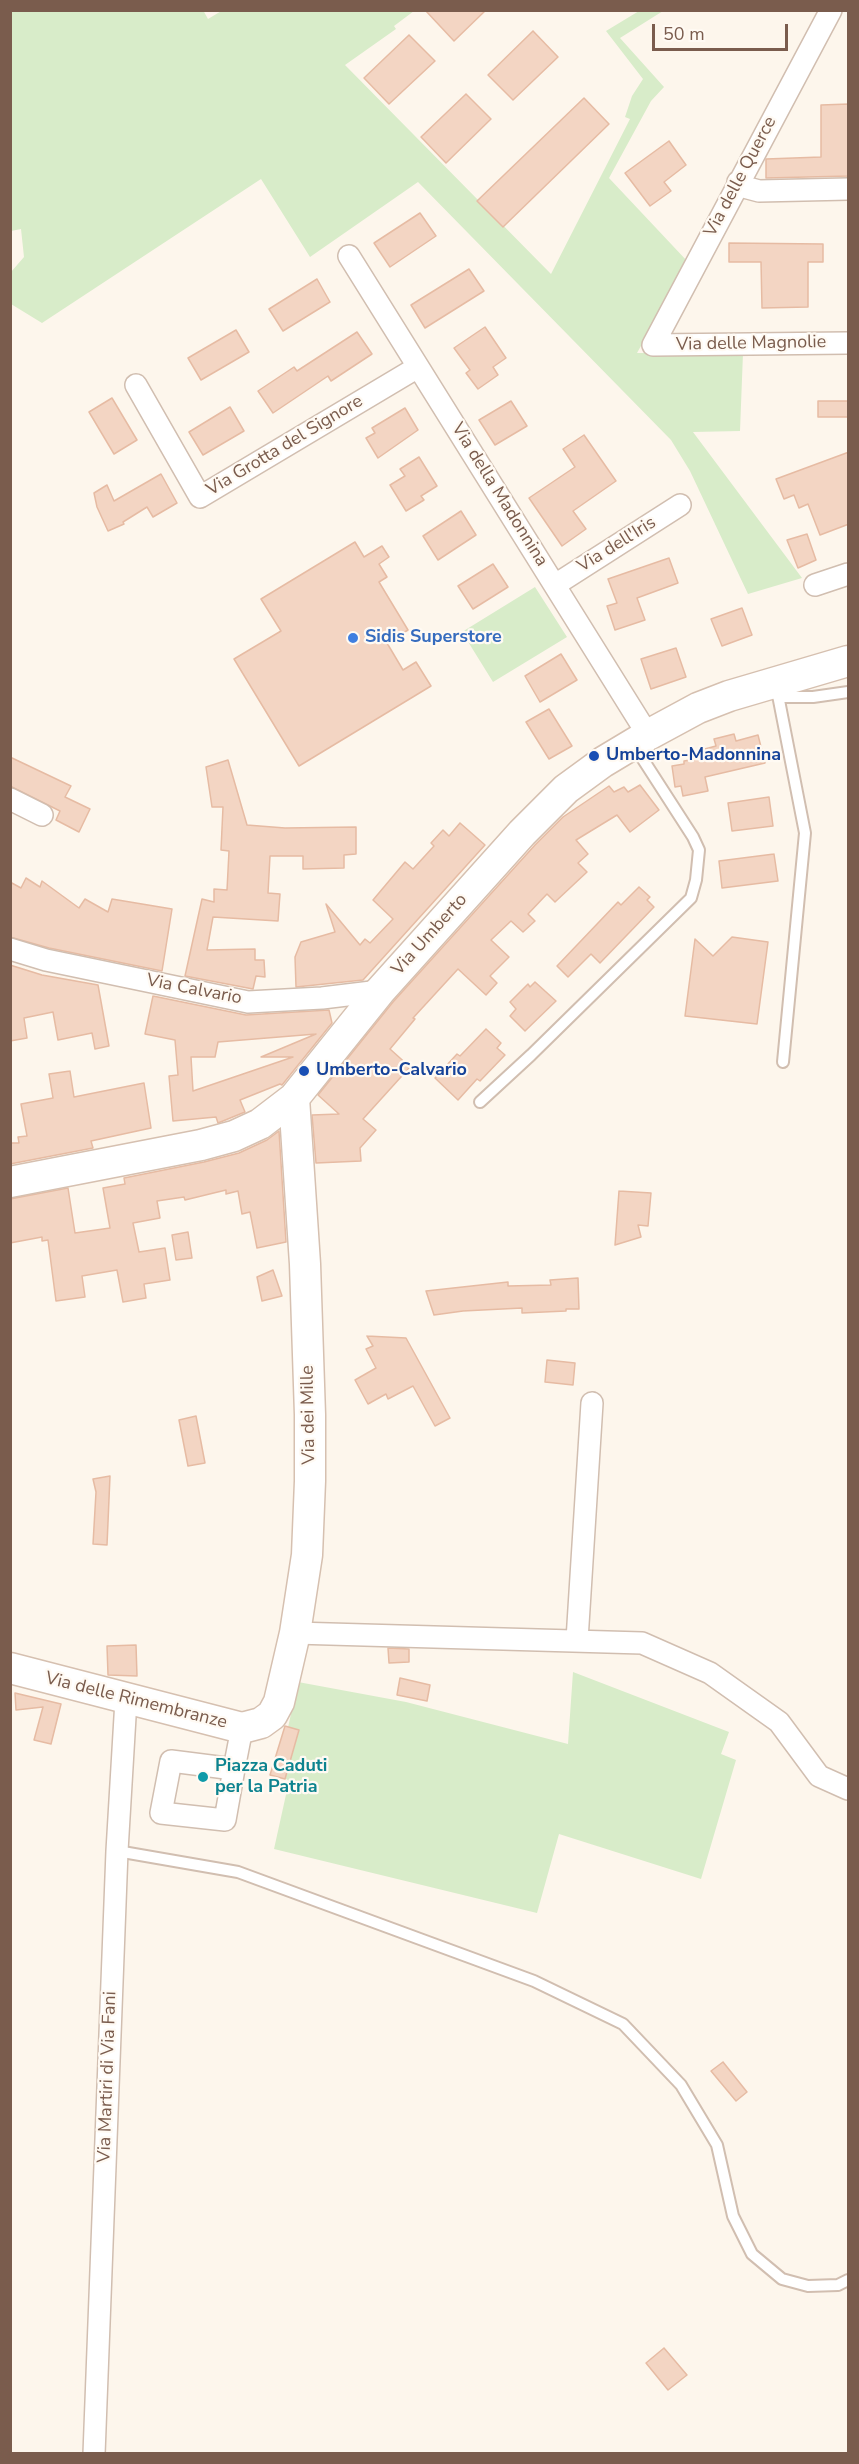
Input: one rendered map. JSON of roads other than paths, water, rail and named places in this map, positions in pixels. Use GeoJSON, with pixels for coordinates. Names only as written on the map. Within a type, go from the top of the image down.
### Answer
{"type":"FeatureCollection","features":[{"type":"Feature","properties":{"kind":"main road","name":"Via Umberto"},"geometry":{"type":"LineString","coordinates":[[10,1182],[201,1145],[234,1137],[260,1124],[294,1098],[380,991],[522,833],[566,789],[641,739],[699,708],[776,690],[849,660]]}},
{"type":"Feature","properties":{"kind":"main road","name":"Via dei Mille"},"geometry":{"type":"LineString","coordinates":[[252,1726],[272,1715],[279,1702],[295,1633],[307,1555],[310,1415],[304,1236],[294,1098]]}},
{"type":"Feature","properties":{"kind":"main road","name":"Via delle Rimembranze"},"geometry":{"type":"LineString","coordinates":[[10,1668],[126,1700],[252,1726]]}},
{"type":"Feature","properties":{"kind":"street","name":"Via delle Querce"},"geometry":{"type":"LineString","coordinates":[[653,345],[831,10]]}},
{"type":"Feature","properties":{"kind":"street"},"geometry":{"type":"LineString","coordinates":[[738,182],[744,187],[759,191],[849,189]]}},
{"type":"Feature","properties":{"kind":"street","name":"Via della Madonnina"},"geometry":{"type":"LineString","coordinates":[[349,256],[555,585],[641,739]]}},
{"type":"Feature","properties":{"kind":"street","name":"Via delle Magnolie"},"geometry":{"type":"LineString","coordinates":[[653,345],[849,343]]}},
{"type":"Feature","properties":{"kind":"street","name":"Via Grotta del Signore"},"geometry":{"type":"LineString","coordinates":[[136,385],[200,497],[418,367]]}},
{"type":"Feature","properties":{"kind":"street","name":"Via dell'Iris"},"geometry":{"type":"LineString","coordinates":[[555,585],[680,505]]}},
{"type":"Feature","properties":{"kind":"street"},"geometry":{"type":"LineString","coordinates":[[814,585],[849,574]]}},
{"type":"Feature","properties":{"kind":"street"},"geometry":{"type":"LineString","coordinates":[[10,799],[42,815]]}},
{"type":"Feature","properties":{"kind":"street","name":"Via Calvario"},"geometry":{"type":"LineString","coordinates":[[10,949],[46,960],[249,1002],[322,998],[380,991]]}},
{"type":"Feature","properties":{"kind":"street"},"geometry":{"type":"LineString","coordinates":[[322,998],[343,1013],[350,1029]]}},
{"type":"Feature","properties":{"kind":"street"},"geometry":{"type":"LineString","coordinates":[[577,1640],[592,1403]]}},
{"type":"Feature","properties":{"kind":"street"},"geometry":{"type":"LineString","coordinates":[[295,1633],[642,1642],[710,1673],[779,1722],[819,1776],[849,1789]]}},
{"type":"Feature","properties":{"kind":"street","name":"Via Martiri di Via Fani"},"geometry":{"type":"LineString","coordinates":[[94,2454],[117,1851],[126,1700]]}},
{"type":"Feature","properties":{"kind":"street"},"geometry":{"type":"LineString","coordinates":[[234,1770],[252,1726]]}},
{"type":"Feature","properties":{"kind":"lane"},"geometry":{"type":"LineString","coordinates":[[783,1062],[805,833],[776,690],[813,697],[849,692]]}},
{"type":"Feature","properties":{"kind":"lane"},"geometry":{"type":"LineString","coordinates":[[480,1102],[691,898],[696,880],[699,850],[641,739]]}},
{"type":"Feature","properties":{"kind":"lane"},"geometry":{"type":"LineString","coordinates":[[117,1851],[238,1872],[534,1981],[623,2024],[681,2085],[717,2145],[733,2216],[752,2254],[782,2279],[808,2286],[838,2284],[849,2280]]}},
{"type":"Feature","properties":{"kind":"place","name":"Sidis Superstore"},"geometry":{"type":"Point","coordinates":[353,638]}},
{"type":"Feature","properties":{"kind":"place","name":"Umberto-Madonnina"},"geometry":{"type":"Point","coordinates":[594,756]}},
{"type":"Feature","properties":{"kind":"place","name":"Umberto-Calvario"},"geometry":{"type":"Point","coordinates":[304,1071]}},
{"type":"Feature","properties":{"kind":"place","name":"Piazza Caduti per la Patria"},"geometry":{"type":"Point","coordinates":[203,1777]}}]}
